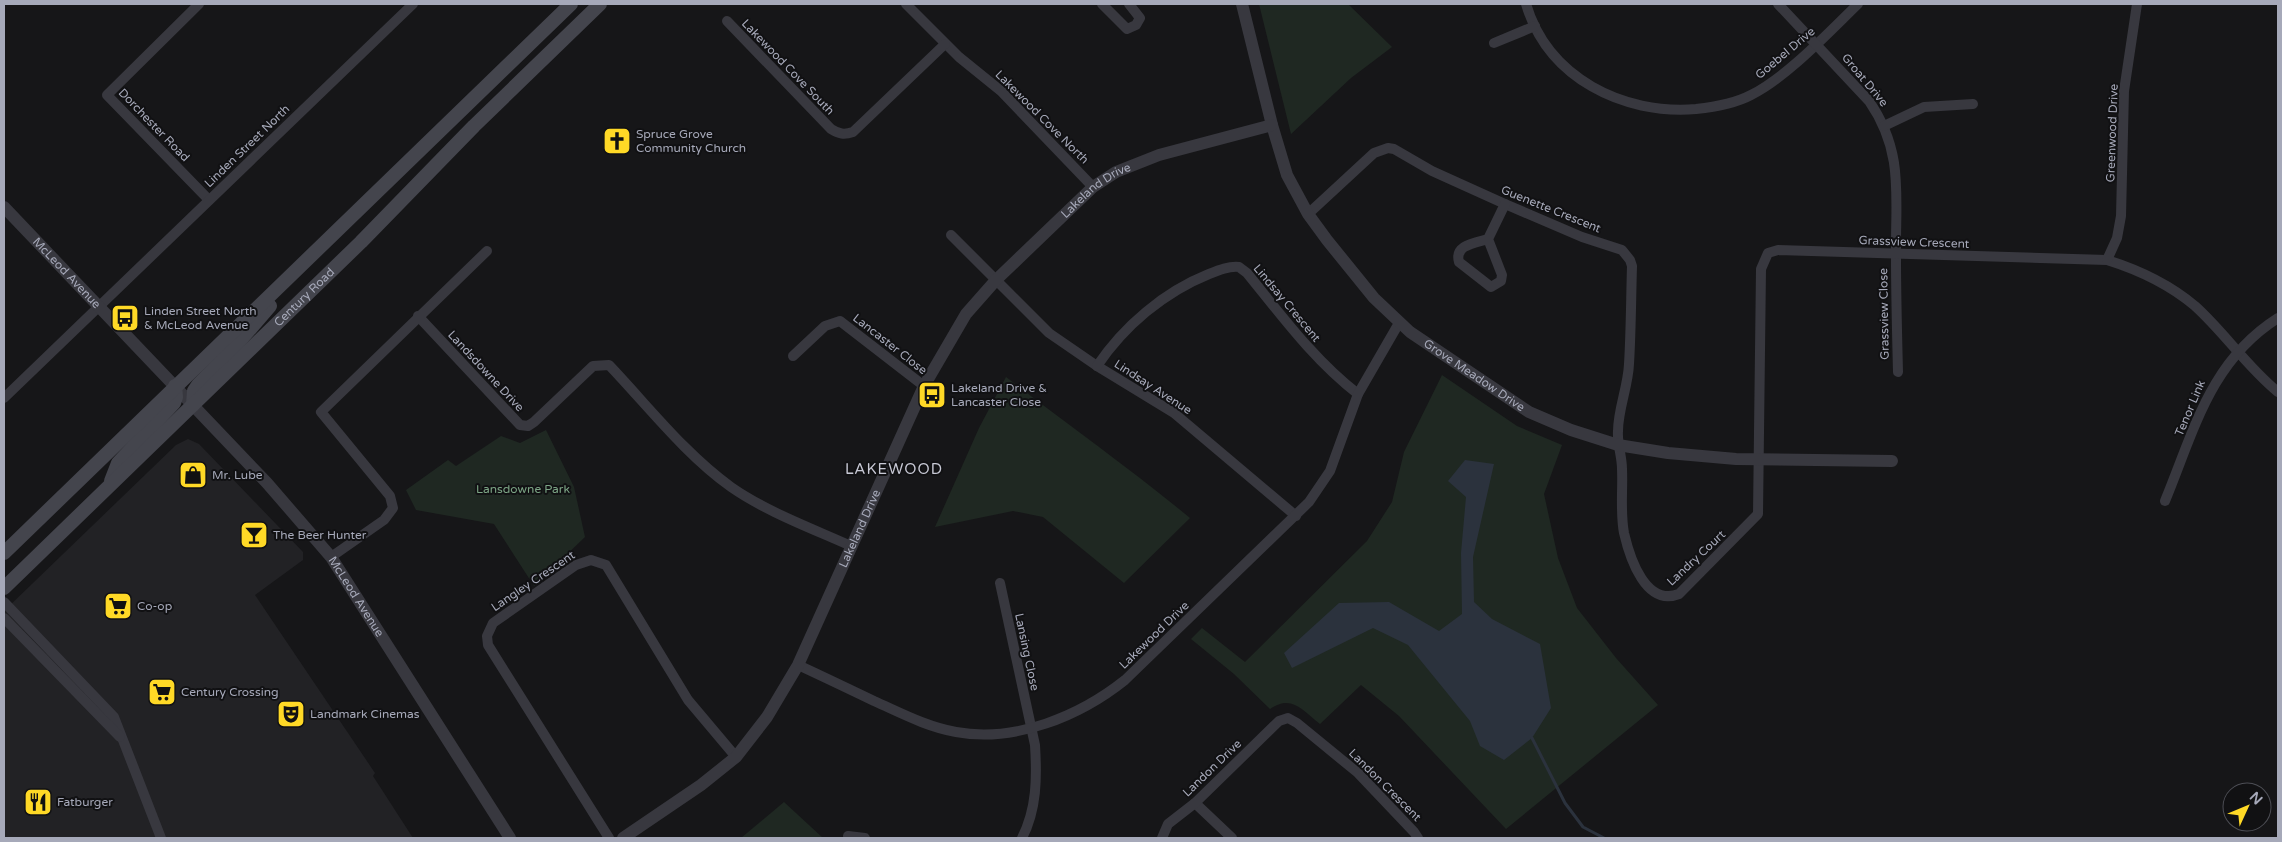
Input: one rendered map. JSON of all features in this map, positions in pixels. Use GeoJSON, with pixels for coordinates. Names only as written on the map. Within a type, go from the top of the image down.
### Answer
{"type":"FeatureCollection","features":[{"type":"Feature","properties":{"kind":"main road","name":"Century Road"},"geometry":{"type":"LineString","coordinates":[[4,553],[571,4]]}},
{"type":"Feature","properties":{"kind":"main road","name":"Century Road"},"geometry":{"type":"LineString","coordinates":[[4,588],[361,242],[474,126],[600,4]]}},
{"type":"Feature","properties":{"kind":"main road"},"geometry":{"type":"LineString","coordinates":[[192,405],[194,392],[203,379],[231,351],[317,250]]}},
{"type":"Feature","properties":{"kind":"main road"},"geometry":{"type":"LineString","coordinates":[[109,486],[118,463],[174,403],[176,397],[175,386]]}},
{"type":"Feature","properties":{"kind":"street","name":"Dorchester Road"},"geometry":{"type":"LineString","coordinates":[[199,4],[107,95],[209,200]]}},
{"type":"Feature","properties":{"kind":"street","name":"Linden Street North"},"geometry":{"type":"LineString","coordinates":[[4,398],[413,4]]}},
{"type":"Feature","properties":{"kind":"street","name":"Lakewood Cove North"},"geometry":{"type":"LineString","coordinates":[[906,4],[945,44],[992,82],[1093,187]]}},
{"type":"Feature","properties":{"kind":"street"},"geometry":{"type":"LineString","coordinates":[[1102,4],[1127,29],[1136,25],[1140,18],[1128,4]]}},
{"type":"Feature","properties":{"kind":"street","name":"Grove Meadow Drive"},"geometry":{"type":"LineString","coordinates":[[1234,4],[1246,24]]}},
{"type":"Feature","properties":{"kind":"street","name":"Grove Meadow Drive"},"geometry":{"type":"LineString","coordinates":[[1242,4],[1272,125],[1287,175],[1308,214],[1374,298],[1399,323],[1529,412],[1571,430],[1618,445],[1699,456],[1760,460],[1892,461]]}},
{"type":"Feature","properties":{"kind":"street","name":"Goebel Drive"},"geometry":{"type":"LineString","coordinates":[[1526,4],[1535,26],[1556,56],[1572,72],[1587,84],[1618,100],[1657,109],[1706,108],[1750,96],[1769,85],[1817,44],[1858,4]]}},
{"type":"Feature","properties":{"kind":"street","name":"Groat Drive"},"geometry":{"type":"LineString","coordinates":[[1778,4],[1869,102],[1884,126],[1894,154],[1897,183],[1896,255]]}},
{"type":"Feature","properties":{"kind":"street","name":"Greenwood Drive"},"geometry":{"type":"LineString","coordinates":[[2107,260],[2117,238],[2121,216],[2124,91],[2137,4]]}},
{"type":"Feature","properties":{"kind":"street","name":"Lakewood Cove South"},"geometry":{"type":"LineString","coordinates":[[727,21],[830,129],[838,134],[853,132],[945,44]]}},
{"type":"Feature","properties":{"kind":"street"},"geometry":{"type":"LineString","coordinates":[[1494,43],[1535,26]]}},
{"type":"Feature","properties":{"kind":"street"},"geometry":{"type":"LineString","coordinates":[[1884,126],[1924,107],[1973,104]]}},
{"type":"Feature","properties":{"kind":"street","name":"Lakeland Drive"},"geometry":{"type":"LineString","coordinates":[[622,838],[701,785],[736,757],[772,710],[798,665],[924,386],[966,314],[996,280],[1093,187],[1136,162],[1272,125]]}},
{"type":"Feature","properties":{"kind":"street","name":"Guenette Crescent"},"geometry":{"type":"LineString","coordinates":[[1308,214],[1374,152],[1388,148],[1394,149],[1432,171],[1505,204],[1582,237],[1622,250],[1632,266],[1629,364],[1618,425],[1618,445]]}},
{"type":"Feature","properties":{"kind":"street"},"geometry":{"type":"LineString","coordinates":[[1488,239],[1464,246],[1459,250],[1457,256],[1459,262],[1491,286],[1500,281],[1502,275],[1488,239],[1505,204]]}},
{"type":"Feature","properties":{"kind":"street","name":"McLeod Avenue"},"geometry":{"type":"LineString","coordinates":[[4,207],[267,483],[331,557],[510,838]]}},
{"type":"Feature","properties":{"kind":"street","name":"Lindsay Avenue"},"geometry":{"type":"LineString","coordinates":[[951,235],[1049,333],[1097,366],[1174,413],[1296,516]]}},
{"type":"Feature","properties":{"kind":"street","name":"Grassview Crescent"},"geometry":{"type":"LineString","coordinates":[[1760,460],[1761,269],[1768,253],[1778,250],[2107,260],[2138,271],[2178,293],[2196,307],[2237,352],[2278,392]]}},
{"type":"Feature","properties":{"kind":"street"},"geometry":{"type":"LineString","coordinates":[[331,557],[384,520],[392,508],[390,496],[321,412],[487,251]]}},
{"type":"Feature","properties":{"kind":"street","name":"Grassview Close"},"geometry":{"type":"LineString","coordinates":[[1896,255],[1898,372]]}},
{"type":"Feature","properties":{"kind":"street","name":"Lindsay Crescent"},"geometry":{"type":"LineString","coordinates":[[1097,366],[1112,345],[1170,294],[1204,276],[1223,269],[1239,266],[1247,273],[1305,346],[1337,378],[1358,394]]}},
{"type":"Feature","properties":{"kind":"street","name":"Landsdowne Drive"},"geometry":{"type":"LineString","coordinates":[[418,316],[520,425],[528,426],[534,422],[593,366],[609,365],[700,461],[732,488],[760,504],[851,546]]}},
{"type":"Feature","properties":{"kind":"street","name":"Tenor Link"},"geometry":{"type":"LineString","coordinates":[[2165,501],[2212,386],[2237,352],[2251,337],[2278,318]]}},
{"type":"Feature","properties":{"kind":"street","name":"Lancaster Close"},"geometry":{"type":"LineString","coordinates":[[793,356],[825,326],[840,321],[924,386]]}},
{"type":"Feature","properties":{"kind":"street","name":"Lakewood Drive"},"geometry":{"type":"LineString","coordinates":[[798,665],[918,722],[956,732],[982,734],[1031,727],[1077,712],[1103,697],[1125,680],[1296,516],[1322,485],[1330,471],[1358,394],[1399,323]]}},
{"type":"Feature","properties":{"kind":"street","name":"Landry Court"},"geometry":{"type":"LineString","coordinates":[[1618,445],[1622,469],[1624,533],[1634,564],[1649,588],[1663,597],[1679,594],[1753,522],[1760,506],[1760,460]]}},
{"type":"Feature","properties":{"kind":"street","name":"Langley Crescent"},"geometry":{"type":"LineString","coordinates":[[609,838],[488,645],[487,636],[493,623],[576,565],[591,560],[606,565],[688,700],[736,757]]}},
{"type":"Feature","properties":{"kind":"street","name":"Lansing Close"},"geometry":{"type":"LineString","coordinates":[[1000,582],[1031,727],[1036,771],[1035,798],[1022,838]]}},
{"type":"Feature","properties":{"kind":"street"},"geometry":{"type":"LineString","coordinates":[[4,602],[114,717],[120,738],[132,760],[161,838]]}},
{"type":"Feature","properties":{"kind":"street"},"geometry":{"type":"LineString","coordinates":[[4,618],[120,738]]}},
{"type":"Feature","properties":{"kind":"street","name":"Landon Crescent"},"geometry":{"type":"LineString","coordinates":[[1284,719],[1288,718],[1297,722],[1358,773],[1418,838]]}},
{"type":"Feature","properties":{"kind":"street","name":"Landon Drive"},"geometry":{"type":"LineString","coordinates":[[1162,838],[1168,824],[1195,803],[1279,720],[1284,719]]}},
{"type":"Feature","properties":{"kind":"street"},"geometry":{"type":"LineString","coordinates":[[1195,803],[1232,838]]}},
{"type":"Feature","properties":{"kind":"street"},"geometry":{"type":"LineString","coordinates":[[848,836],[866,838]]}},
{"type":"Feature","properties":{"kind":"shaded area","name":"Century Crossing"},"geometry":{"type":"Polygon","coordinates":[[[188,439],[199,444],[303,552],[303,560],[255,595],[375,773],[373,776],[413,838],[4,838],[4,611],[176,445],[188,439]]]}},
{"type":"Feature","properties":{"kind":"shaded area"},"geometry":{"type":"Polygon","coordinates":[[[1465,460],[1494,464],[1473,557],[1474,602],[1492,619],[1540,644],[1551,708],[1532,738],[1504,760],[1480,746],[1470,721],[1408,645],[1373,628],[1292,668],[1284,653],[1339,603],[1389,602],[1439,631],[1462,614],[1461,553],[1466,497],[1448,481],[1465,460]]]}},
{"type":"Feature","properties":{"kind":"green space"},"geometry":{"type":"Polygon","coordinates":[[[1259,4],[1348,4],[1392,47],[1351,78],[1291,134],[1259,4]]]}},
{"type":"Feature","properties":{"kind":"green space"},"geometry":{"type":"Polygon","coordinates":[[[1442,375],[1517,426],[1562,445],[1544,494],[1558,558],[1577,608],[1616,658],[1658,705],[1506,829],[1399,716],[1361,685],[1320,724],[1302,709],[1291,703],[1278,705],[1270,709],[1234,674],[1191,639],[1202,628],[1245,662],[1367,541],[1392,502],[1404,452],[1442,375]]]}},
{"type":"Feature","properties":{"kind":"green space"},"geometry":{"type":"Polygon","coordinates":[[[1006,377],[1122,464],[1190,518],[1124,583],[1043,517],[1013,511],[935,527],[979,428],[1006,377]]]}},
{"type":"Feature","properties":{"kind":"green space","name":"Lansdowne Park"},"geometry":{"type":"Polygon","coordinates":[[[546,430],[574,487],[585,537],[534,586],[494,524],[416,510],[406,490],[448,460],[456,466],[501,436],[520,443],[546,430]]]}},
{"type":"Feature","properties":{"kind":"green space"},"geometry":{"type":"Polygon","coordinates":[[[784,802],[823,838],[741,838],[784,802]]]}},
{"type":"Feature","properties":{"kind":"waterway"},"geometry":{"type":"LineString","coordinates":[[1532,738],[1565,803],[1583,827],[1604,838]]}},
{"type":"Feature","properties":{"kind":"place","name":"Spruce Grove Community Church"},"geometry":{"type":"Point","coordinates":[617,141]}},
{"type":"Feature","properties":{"kind":"place","name":"Linden Street North & McLeod Avenue"},"geometry":{"type":"Point","coordinates":[125,318]}},
{"type":"Feature","properties":{"kind":"place","name":"Lakeland Drive & Lancaster Close"},"geometry":{"type":"Point","coordinates":[932,395]}},
{"type":"Feature","properties":{"kind":"place","name":"Mr. Lube"},"geometry":{"type":"Point","coordinates":[193,475]}},
{"type":"Feature","properties":{"kind":"place","name":"The Beer Hunter"},"geometry":{"type":"Point","coordinates":[254,535]}},
{"type":"Feature","properties":{"kind":"place","name":"Co-op"},"geometry":{"type":"Point","coordinates":[118,606]}},
{"type":"Feature","properties":{"kind":"place","name":"Century Crossing"},"geometry":{"type":"Point","coordinates":[162,692]}},
{"type":"Feature","properties":{"kind":"place","name":"Landmark Cinemas"},"geometry":{"type":"Point","coordinates":[291,714]}},
{"type":"Feature","properties":{"kind":"place","name":"Fatburger"},"geometry":{"type":"Point","coordinates":[38,802]}},
{"type":"Feature","properties":{"kind":"district","name":"LAKEWOOD"},"geometry":{"type":"Point","coordinates":[894,469]}}]}
